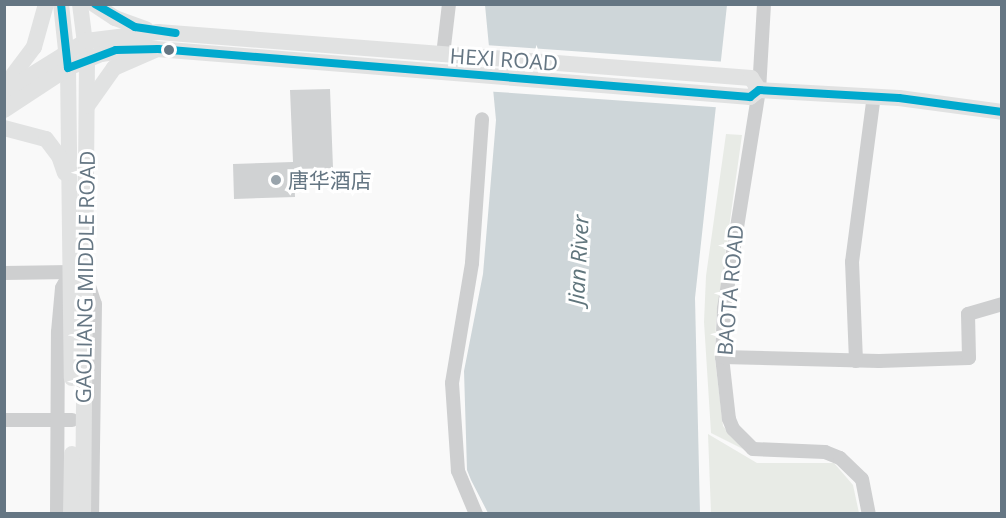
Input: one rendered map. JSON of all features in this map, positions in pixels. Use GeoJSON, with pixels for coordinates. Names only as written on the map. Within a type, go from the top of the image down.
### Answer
{"type":"FeatureCollection","features":[{"type":"Feature","properties":{"kind":"main road"},"geometry":{"type":"LineString","coordinates":[[4,87],[33,47],[46,4]]}},
{"type":"Feature","properties":{"kind":"main road","name":"GAOLIANG MIDDLE ROAD"},"geometry":{"type":"LineString","coordinates":[[61,4],[68,68],[70,199],[88,374],[88,448],[83,513]]}},
{"type":"Feature","properties":{"kind":"main road","name":"GAOLIANG MIDDLE ROAD"},"geometry":{"type":"LineString","coordinates":[[71,513],[65,420],[78,272],[87,59],[80,4]]}},
{"type":"Feature","properties":{"kind":"main road"},"geometry":{"type":"LineString","coordinates":[[86,106],[114,69],[158,40],[94,4]]}},
{"type":"Feature","properties":{"kind":"main road","name":"HEXI ROAD"},"geometry":{"type":"LineString","coordinates":[[4,92],[67,50],[86,41],[158,40],[260,40],[447,55],[753,88]]}},
{"type":"Feature","properties":{"kind":"main road","name":"HEXI ROAD"},"geometry":{"type":"LineString","coordinates":[[4,110],[68,68],[87,59],[158,40],[259,58],[451,75],[753,88],[874,96],[1002,112]]}},
{"type":"Feature","properties":{"kind":"main road"},"geometry":{"type":"LineString","coordinates":[[259,58],[260,40]]}},
{"type":"Feature","properties":{"kind":"main road"},"geometry":{"type":"LineString","coordinates":[[4,128],[38,134],[52,144],[63,166],[70,199]]}},
{"type":"Feature","properties":{"kind":"street"},"geometry":{"type":"LineString","coordinates":[[4,74],[35,28],[38,4]]}},
{"type":"Feature","properties":{"kind":"street"},"geometry":{"type":"LineString","coordinates":[[447,55],[449,4]]}},
{"type":"Feature","properties":{"kind":"street","name":"BAOTA ROAD"},"geometry":{"type":"LineString","coordinates":[[764,4],[729,263],[722,357],[729,419],[742,441],[753,449],[825,452],[840,458],[862,479],[869,513]]}},
{"type":"Feature","properties":{"kind":"street"},"geometry":{"type":"LineString","coordinates":[[856,361],[852,262],[874,96]]}},
{"type":"Feature","properties":{"kind":"street"},"geometry":{"type":"LineString","coordinates":[[476,513],[458,471],[452,383],[472,263],[482,119]]}},
{"type":"Feature","properties":{"kind":"street"},"geometry":{"type":"LineString","coordinates":[[4,273],[78,272]]}},
{"type":"Feature","properties":{"kind":"street"},"geometry":{"type":"LineString","coordinates":[[722,357],[856,361],[969,358],[968,314],[1002,304]]}},
{"type":"Feature","properties":{"kind":"street"},"geometry":{"type":"LineString","coordinates":[[4,420],[65,420],[57,513]]}},
{"type":"Feature","properties":{"kind":"street"},"geometry":{"type":"LineString","coordinates":[[88,448],[92,513]]}},
{"type":"Feature","properties":{"kind":"shaded area"},"geometry":{"type":"Polygon","coordinates":[[[726,134],[742,135],[716,320],[715,359],[723,426],[743,449],[711,433],[704,322],[706,276],[726,134]]]}},
{"type":"Feature","properties":{"kind":"shaded area"},"geometry":{"type":"Polygon","coordinates":[[[708,434],[757,463],[834,463],[853,485],[859,513],[711,513],[708,434]]]}},
{"type":"Feature","properties":{"kind":"water","name":"Jian River"},"geometry":{"type":"Polygon","coordinates":[[[485,5],[727,5],[695,298],[700,513],[488,513],[471,480],[467,470],[464,371],[483,274],[496,120],[485,5]]]}},
{"type":"Feature","properties":{"kind":"pier"},"geometry":{"type":"Polygon","coordinates":[[[485,45],[723,62],[720,108],[482,91],[485,45]]]}},
{"type":"Feature","properties":{"kind":"building"},"geometry":{"type":"Polygon","coordinates":[[[330,89],[333,168],[294,169],[295,197],[234,199],[233,164],[293,162],[290,90],[330,89]]]}},
{"type":"Feature","properties":{"kind":"transit line"},"geometry":{"type":"LineString","coordinates":[[61,4],[68,68],[116,50],[158,49],[750,97],[759,90],[899,98],[1002,112]]}},
{"type":"Feature","properties":{"kind":"transit line"},"geometry":{"type":"LineString","coordinates":[[95,4],[135,27],[176,33]]}},
{"type":"Feature","properties":{"kind":"place","name":"唐华酒店"},"geometry":{"type":"Point","coordinates":[276,180]}}]}
